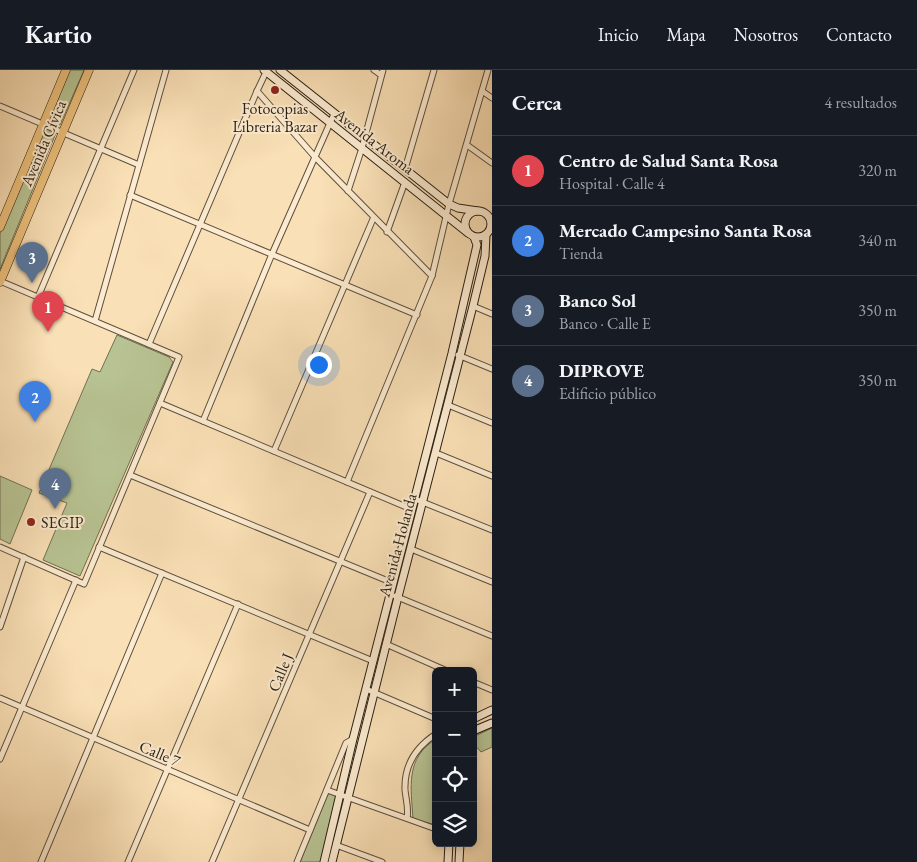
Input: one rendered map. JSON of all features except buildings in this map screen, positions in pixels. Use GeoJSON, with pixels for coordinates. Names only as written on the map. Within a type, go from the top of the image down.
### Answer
{"type":"FeatureCollection","features":[{"type":"Feature","properties":{"kind":"main road","name":"Avenida Cívica"},"geometry":{"type":"LineString","coordinates":[[0,227],[66,70]]}},
{"type":"Feature","properties":{"kind":"main road","name":"Avenida Cívica"},"geometry":{"type":"LineString","coordinates":[[0,281],[89,70]]}},
{"type":"Feature","properties":{"kind":"street"},"geometry":{"type":"LineString","coordinates":[[38,297],[134,70]]}},
{"type":"Feature","properties":{"kind":"street"},"geometry":{"type":"LineString","coordinates":[[94,321],[166,70]]}},
{"type":"Feature","properties":{"kind":"street","name":"Avenida Aroma"},"geometry":{"type":"LineString","coordinates":[[280,70],[449,204],[458,208],[480,211],[492,210]]}},
{"type":"Feature","properties":{"kind":"street"},"geometry":{"type":"LineString","coordinates":[[348,191],[362,148],[382,73],[374,70]]}},
{"type":"Feature","properties":{"kind":"street"},"geometry":{"type":"LineString","coordinates":[[405,169],[434,70]]}},
{"type":"Feature","properties":{"kind":"street"},"geometry":{"type":"LineString","coordinates":[[348,482],[432,276],[449,204],[488,70]]}},
{"type":"Feature","properties":{"kind":"street"},"geometry":{"type":"LineString","coordinates":[[149,344],[266,71]]}},
{"type":"Feature","properties":{"kind":"street","name":"Avenida Aroma"},"geometry":{"type":"LineString","coordinates":[[266,71],[471,235]]}},
{"type":"Feature","properties":{"kind":"street"},"geometry":{"type":"LineString","coordinates":[[257,91],[314,157],[432,276]]}},
{"type":"Feature","properties":{"kind":"street"},"geometry":{"type":"LineString","coordinates":[[482,91],[492,98]]}},
{"type":"Feature","properties":{"kind":"street"},"geometry":{"type":"LineString","coordinates":[[0,106],[139,165]]}},
{"type":"Feature","properties":{"kind":"street"},"geometry":{"type":"LineString","coordinates":[[203,421],[272,254],[334,114]]}},
{"type":"Feature","properties":{"kind":"street"},"geometry":{"type":"LineString","coordinates":[[467,145],[492,162]]}},
{"type":"Feature","properties":{"kind":"street"},"geometry":{"type":"LineString","coordinates":[[387,232],[405,182]]}},
{"type":"Feature","properties":{"kind":"street"},"geometry":{"type":"LineString","coordinates":[[130,195],[417,315]]}},
{"type":"Feature","properties":{"kind":"street"},"geometry":{"type":"LineString","coordinates":[[480,211],[488,215],[492,226],[486,235],[482,237],[471,235],[465,226],[467,217],[474,212],[480,211]]}},
{"type":"Feature","properties":{"kind":"street"},"geometry":{"type":"LineString","coordinates":[[274,451],[373,218]]}},
{"type":"Feature","properties":{"kind":"street","name":"Avenida Holanda"},"geometry":{"type":"LineString","coordinates":[[332,862],[448,405],[476,249],[477,241],[471,235]]}},
{"type":"Feature","properties":{"kind":"street","name":"Avenida Holanda"},"geometry":{"type":"LineString","coordinates":[[324,862],[353,739],[412,509],[456,354],[473,306],[487,255],[486,235]]}},
{"type":"Feature","properties":{"kind":"street"},"geometry":{"type":"LineString","coordinates":[[476,249],[487,255]]}},
{"type":"Feature","properties":{"kind":"street"},"geometry":{"type":"LineString","coordinates":[[0,281],[179,357],[84,584],[0,547]]}},
{"type":"Feature","properties":{"kind":"street"},"geometry":{"type":"LineString","coordinates":[[473,306],[492,314]]}},
{"type":"Feature","properties":{"kind":"street"},"geometry":{"type":"LineString","coordinates":[[456,354],[492,369]]}},
{"type":"Feature","properties":{"kind":"street"},"geometry":{"type":"LineString","coordinates":[[160,403],[412,509]]}},
{"type":"Feature","properties":{"kind":"street"},"geometry":{"type":"LineString","coordinates":[[448,405],[492,423]]}},
{"type":"Feature","properties":{"kind":"street"},"geometry":{"type":"LineString","coordinates":[[436,453],[492,476]]}},
{"type":"Feature","properties":{"kind":"street"},"geometry":{"type":"LineString","coordinates":[[130,475],[393,582]]}},
{"type":"Feature","properties":{"kind":"street","name":"Calle J"},"geometry":{"type":"LineString","coordinates":[[212,862],[370,492]]}},
{"type":"Feature","properties":{"kind":"street"},"geometry":{"type":"LineString","coordinates":[[415,499],[492,530]]}},
{"type":"Feature","properties":{"kind":"street"},"geometry":{"type":"LineString","coordinates":[[99,547],[373,661]]}},
{"type":"Feature","properties":{"kind":"street"},"geometry":{"type":"LineString","coordinates":[[411,549],[492,582]]}},
{"type":"Feature","properties":{"kind":"street"},"geometry":{"type":"LineString","coordinates":[[0,627],[24,557]]}},
{"type":"Feature","properties":{"kind":"street"},"geometry":{"type":"LineString","coordinates":[[42,862],[162,573]]}},
{"type":"Feature","properties":{"kind":"street"},"geometry":{"type":"LineString","coordinates":[[0,759],[76,580]]}},
{"type":"Feature","properties":{"kind":"street"},"geometry":{"type":"LineString","coordinates":[[390,594],[492,636]]}},
{"type":"Feature","properties":{"kind":"street"},"geometry":{"type":"LineString","coordinates":[[128,862],[238,604]]}},
{"type":"Feature","properties":{"kind":"street"},"geometry":{"type":"LineString","coordinates":[[386,644],[438,667]]}},
{"type":"Feature","properties":{"kind":"street"},"geometry":{"type":"LineString","coordinates":[[477,684],[492,690]]}},
{"type":"Feature","properties":{"kind":"street"},"geometry":{"type":"LineString","coordinates":[[366,689],[432,717]]}},
{"type":"Feature","properties":{"kind":"street","name":"Calle 7"},"geometry":{"type":"LineString","coordinates":[[0,698],[310,830]]}},
{"type":"Feature","properties":{"kind":"street"},"geometry":{"type":"LineString","coordinates":[[477,717],[492,710]]}},
{"type":"Feature","properties":{"kind":"street"},"geometry":{"type":"LineString","coordinates":[[477,729],[492,723]]}},
{"type":"Feature","properties":{"kind":"street"},"geometry":{"type":"LineString","coordinates":[[408,818],[405,790],[406,770],[419,747],[432,737]]}},
{"type":"Feature","properties":{"kind":"street"},"geometry":{"type":"LineString","coordinates":[[297,862],[346,744],[353,739]]}},
{"type":"Feature","properties":{"kind":"street"},"geometry":{"type":"LineString","coordinates":[[327,790],[432,827]]}},
{"type":"Feature","properties":{"kind":"street"},"geometry":{"type":"LineString","coordinates":[[336,845],[382,862]]}},
{"type":"Feature","properties":{"kind":"street"},"geometry":{"type":"LineString","coordinates":[[448,862],[449,847]]}},
{"type":"Feature","properties":{"kind":"street"},"geometry":{"type":"LineString","coordinates":[[459,862],[460,847]]}},
{"type":"Feature","properties":{"kind":"green space"},"geometry":{"type":"Polygon","coordinates":[[[69,70],[84,70],[60,125],[48,120],[69,70]]]}},
{"type":"Feature","properties":{"kind":"green space"},"geometry":{"type":"Polygon","coordinates":[[[44,128],[56,133],[0,269],[0,234],[44,128]]]}},
{"type":"Feature","properties":{"kind":"green space"},"geometry":{"type":"Polygon","coordinates":[[[117,335],[169,357],[173,362],[80,576],[43,560],[67,503],[39,493],[92,369],[100,372],[117,335]]]}},
{"type":"Feature","properties":{"kind":"green space"},"geometry":{"type":"Polygon","coordinates":[[[0,476],[32,490],[10,544],[0,539],[0,476]]]}},
{"type":"Feature","properties":{"kind":"green space"},"geometry":{"type":"Polygon","coordinates":[[[492,728],[492,747],[481,752],[477,748],[477,735],[492,728]]]}},
{"type":"Feature","properties":{"kind":"green space"},"geometry":{"type":"Polygon","coordinates":[[[432,742],[432,824],[413,819],[411,796],[412,774],[415,764],[419,755],[432,742]]]}},
{"type":"Feature","properties":{"kind":"green space"},"geometry":{"type":"Polygon","coordinates":[[[328,794],[337,796],[321,862],[300,862],[328,794]]]}},
{"type":"Feature","properties":{"kind":"place","name":"Fotocopias Libreria Bazar"},"geometry":{"type":"Point","coordinates":[275,90]}},
{"type":"Feature","properties":{"kind":"place","name":"Banco Sol"},"geometry":{"type":"Point","coordinates":[32,283]}},
{"type":"Feature","properties":{"kind":"place","name":"Centro de Salud Santa Rosa"},"geometry":{"type":"Point","coordinates":[48,332]}},
{"type":"Feature","properties":{"kind":"place","name":"Mercado Campesino Santa Rosa"},"geometry":{"type":"Point","coordinates":[35,422]}},
{"type":"Feature","properties":{"kind":"place","name":"DIPROVE"},"geometry":{"type":"Point","coordinates":[55,509]}},
{"type":"Feature","properties":{"kind":"place","name":"SEGIP"},"geometry":{"type":"Point","coordinates":[31,522]}}]}
